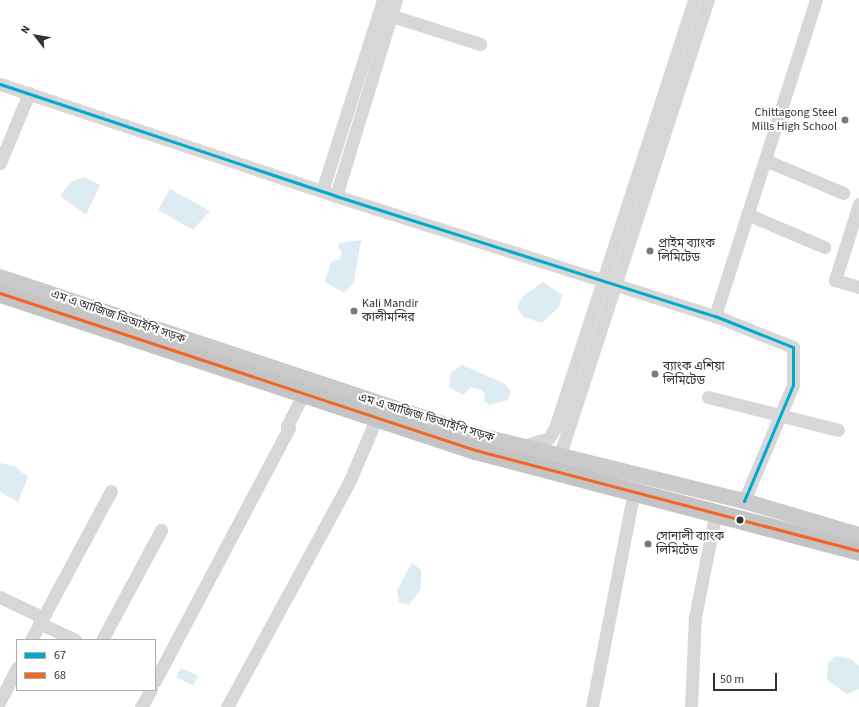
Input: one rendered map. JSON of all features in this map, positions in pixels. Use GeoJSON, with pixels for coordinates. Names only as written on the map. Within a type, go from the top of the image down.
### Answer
{"type":"FeatureCollection","features":[{"type":"Feature","properties":{"kind":"highway"},"geometry":{"type":"LineString","coordinates":[[0,283],[478,441],[859,542]]}},
{"type":"Feature","properties":{"kind":"highway"},"geometry":{"type":"LineString","coordinates":[[0,293],[475,450],[859,551]]}},
{"type":"Feature","properties":{"kind":"main road","name":"এম এ আজিজ ভিআইপি সড়ক"},"geometry":{"type":"LineString","coordinates":[[0,277],[520,446],[744,502],[859,534]]}},
{"type":"Feature","properties":{"kind":"main road"},"geometry":{"type":"LineString","coordinates":[[0,299],[300,400],[459,451],[715,516],[859,557]]}},
{"type":"Feature","properties":{"kind":"street"},"geometry":{"type":"LineString","coordinates":[[322,191],[384,9],[396,0]]}},
{"type":"Feature","properties":{"kind":"street"},"geometry":{"type":"LineString","coordinates":[[554,476],[609,282],[694,0]]}},
{"type":"Feature","properties":{"kind":"street"},"geometry":{"type":"LineString","coordinates":[[520,446],[539,444],[549,438],[555,428],[609,282],[708,0]]}},
{"type":"Feature","properties":{"kind":"street"},"geometry":{"type":"LineString","coordinates":[[715,316],[816,0]]}},
{"type":"Feature","properties":{"kind":"street"},"geometry":{"type":"LineString","coordinates":[[384,9],[480,44]]}},
{"type":"Feature","properties":{"kind":"street"},"geometry":{"type":"LineString","coordinates":[[336,196],[384,9]]}},
{"type":"Feature","properties":{"kind":"street"},"geometry":{"type":"LineString","coordinates":[[0,84],[336,196],[715,316],[793,347],[793,386],[744,502]]}},
{"type":"Feature","properties":{"kind":"street"},"geometry":{"type":"LineString","coordinates":[[0,163],[29,93]]}},
{"type":"Feature","properties":{"kind":"street"},"geometry":{"type":"LineString","coordinates":[[765,160],[843,193]]}},
{"type":"Feature","properties":{"kind":"street"},"geometry":{"type":"LineString","coordinates":[[859,204],[835,280],[859,287]]}},
{"type":"Feature","properties":{"kind":"street"},"geometry":{"type":"LineString","coordinates":[[747,214],[824,247]]}},
{"type":"Feature","properties":{"kind":"street"},"geometry":{"type":"LineString","coordinates":[[708,397],[781,417],[838,430]]}},
{"type":"Feature","properties":{"kind":"street"},"geometry":{"type":"LineString","coordinates":[[156,679],[289,428],[286,426],[300,400]]}},
{"type":"Feature","properties":{"kind":"street"},"geometry":{"type":"LineString","coordinates":[[227,707],[350,480],[374,424]]}},
{"type":"Feature","properties":{"kind":"street"},"geometry":{"type":"LineString","coordinates":[[32,639],[111,491]]}},
{"type":"Feature","properties":{"kind":"street"},"geometry":{"type":"LineString","coordinates":[[592,707],[633,496]]}},
{"type":"Feature","properties":{"kind":"street"},"geometry":{"type":"LineString","coordinates":[[691,707],[695,617],[715,516]]}},
{"type":"Feature","properties":{"kind":"street"},"geometry":{"type":"LineString","coordinates":[[103,639],[161,530]]}},
{"type":"Feature","properties":{"kind":"street"},"geometry":{"type":"LineString","coordinates":[[0,597],[73,639]]}},
{"type":"Feature","properties":{"kind":"street"},"geometry":{"type":"LineString","coordinates":[[0,701],[16,670]]}},
{"type":"Feature","properties":{"kind":"street"},"geometry":{"type":"LineString","coordinates":[[141,707],[149,691]]}},
{"type":"Feature","properties":{"kind":"shaded area"},"geometry":{"type":"Polygon","coordinates":[[[84,177],[100,185],[86,215],[60,196],[71,182],[84,177]]]}},
{"type":"Feature","properties":{"kind":"shaded area"},"geometry":{"type":"Polygon","coordinates":[[[170,189],[210,211],[193,230],[158,210],[170,189]]]}},
{"type":"Feature","properties":{"kind":"shaded area"},"geometry":{"type":"Polygon","coordinates":[[[361,240],[354,282],[344,293],[325,282],[331,262],[340,259],[342,251],[338,248],[339,243],[361,240]]]}},
{"type":"Feature","properties":{"kind":"shaded area"},"geometry":{"type":"Polygon","coordinates":[[[543,282],[562,295],[559,307],[542,323],[523,317],[517,307],[522,297],[543,282]]]}},
{"type":"Feature","properties":{"kind":"shaded area"},"geometry":{"type":"Polygon","coordinates":[[[462,365],[504,383],[511,392],[508,400],[490,405],[484,402],[485,393],[480,390],[471,387],[463,395],[449,387],[451,372],[462,365]]]}},
{"type":"Feature","properties":{"kind":"shaded area"},"geometry":{"type":"Polygon","coordinates":[[[0,463],[14,466],[28,477],[18,502],[0,492],[0,463]]]}},
{"type":"Feature","properties":{"kind":"shaded area"},"geometry":{"type":"Polygon","coordinates":[[[412,563],[421,570],[421,589],[409,605],[399,602],[397,590],[412,563]]]}},
{"type":"Feature","properties":{"kind":"shaded area"},"geometry":{"type":"Polygon","coordinates":[[[836,656],[851,659],[859,666],[859,689],[847,694],[827,680],[828,663],[836,656]]]}},
{"type":"Feature","properties":{"kind":"shaded area"},"geometry":{"type":"Polygon","coordinates":[[[181,668],[198,676],[193,686],[176,677],[181,668]]]}},
{"type":"Feature","properties":{"kind":"transit line","name":"67"},"geometry":{"type":"LineString","coordinates":[[0,84],[336,196],[715,316],[793,347],[793,385],[744,501]]}},
{"type":"Feature","properties":{"kind":"transit line","name":"68"},"geometry":{"type":"LineString","coordinates":[[0,293],[475,450],[859,551]]}},
{"type":"Feature","properties":{"kind":"place","name":"Chittagong Steel Mills High School"},"geometry":{"type":"Point","coordinates":[845,120]}},
{"type":"Feature","properties":{"kind":"place","name":"প্রাইম ব্যাংক লিমিটেড"},"geometry":{"type":"Point","coordinates":[650,251]}},
{"type":"Feature","properties":{"kind":"place","name":"Kali Mandir কালীমন্দির"},"geometry":{"type":"Point","coordinates":[354,311]}},
{"type":"Feature","properties":{"kind":"place","name":"ব্যাংক এশিয়া লিমিটেড"},"geometry":{"type":"Point","coordinates":[655,374]}},
{"type":"Feature","properties":{"kind":"place","name":"সোনালী ব্যাংক লিমিটেড"},"geometry":{"type":"Point","coordinates":[648,544]}}]}
